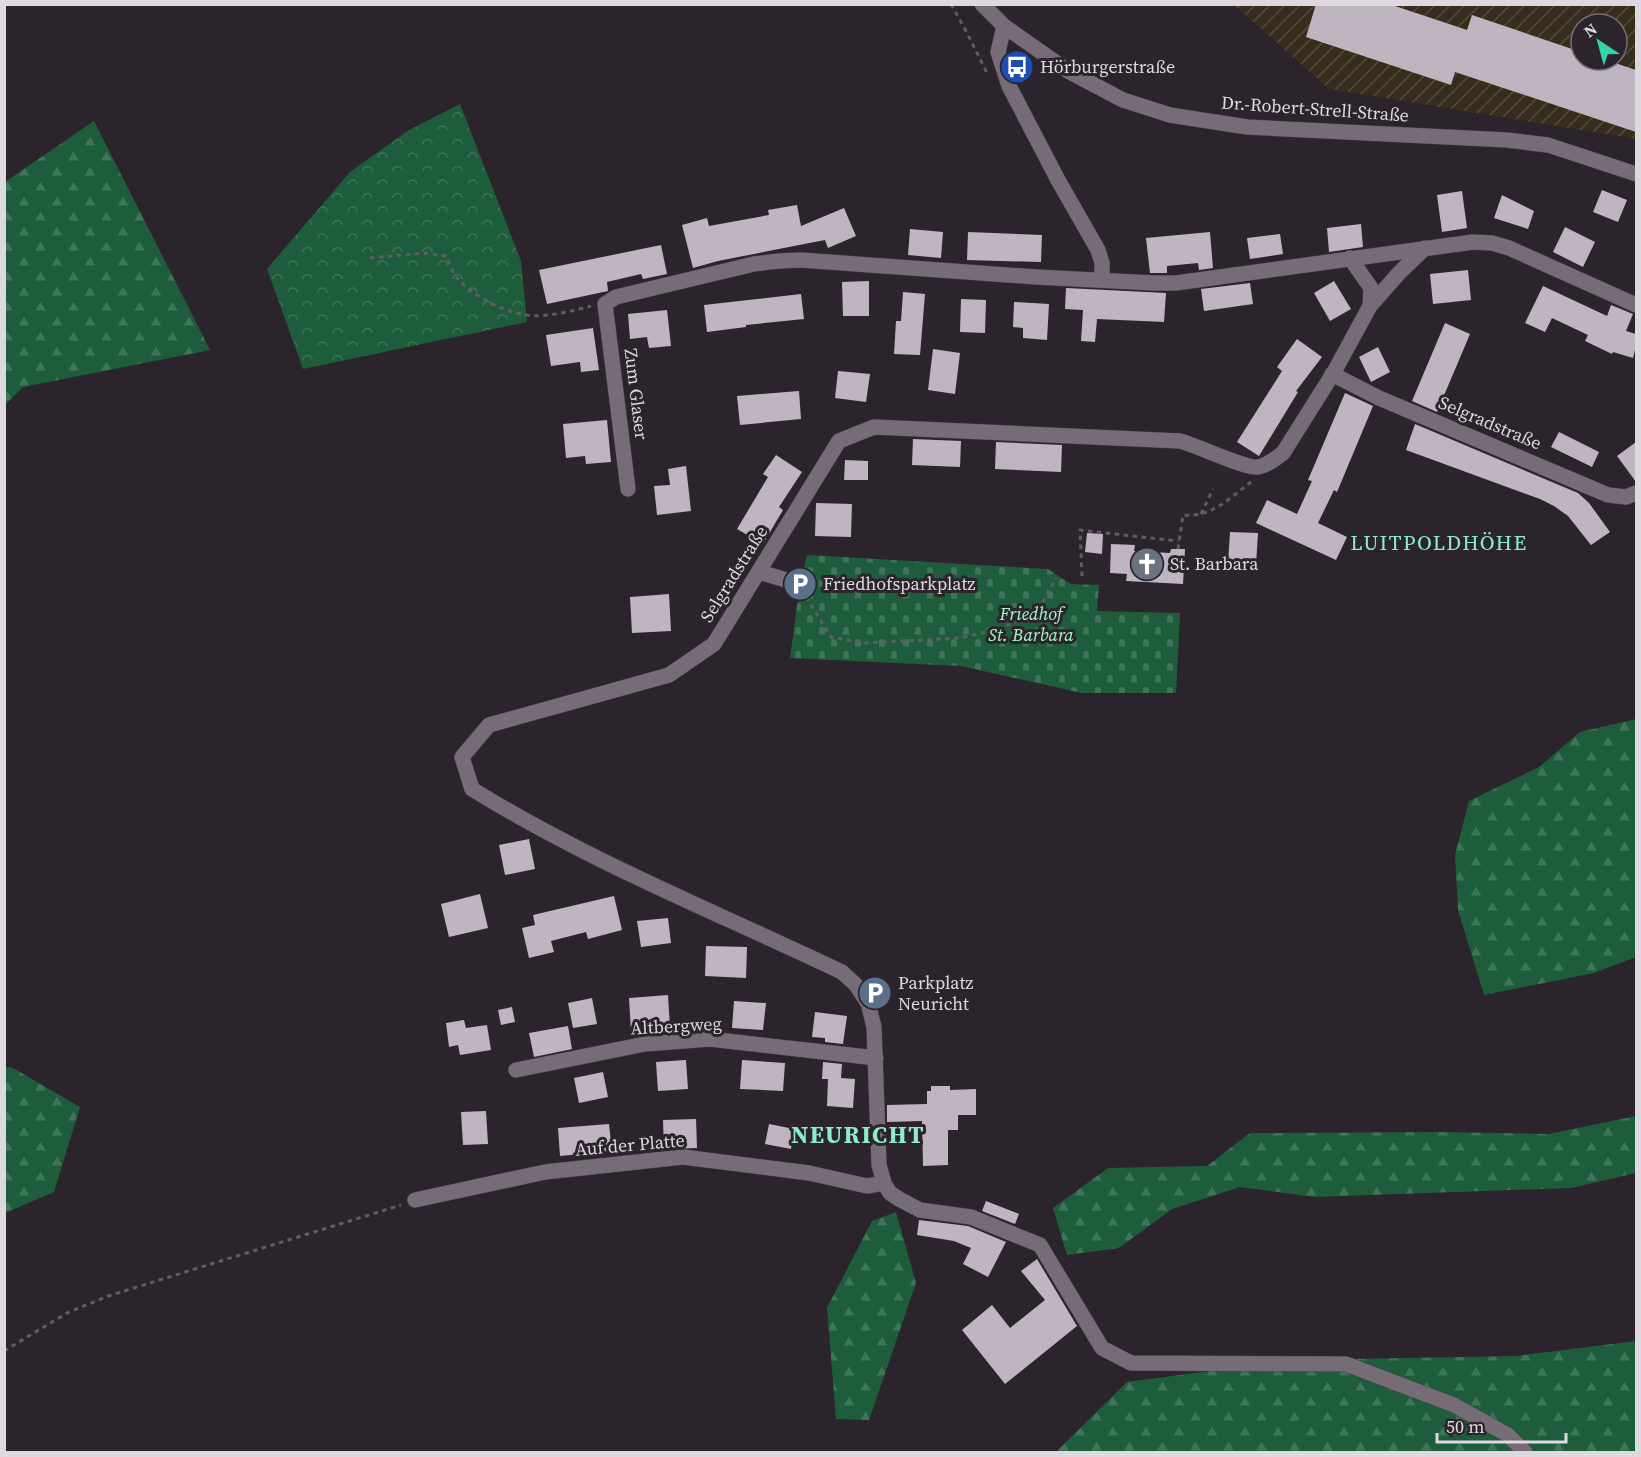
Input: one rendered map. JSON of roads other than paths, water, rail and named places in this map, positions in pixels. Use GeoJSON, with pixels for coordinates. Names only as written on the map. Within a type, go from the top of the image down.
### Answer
{"type":"FeatureCollection","features":[{"type":"Feature","properties":{"kind":"street","name":"Dr.-Robert-Strell-Straße"},"geometry":{"type":"LineString","coordinates":[[982,4],[1004,26],[1077,76],[1123,100],[1170,115],[1246,128],[1507,140],[1548,145],[1636,174]]}},
{"type":"Feature","properties":{"kind":"street"},"geometry":{"type":"LineString","coordinates":[[1004,26],[998,52],[1009,86],[1098,250],[1102,263],[1102,280],[1176,283],[1473,242],[1492,243],[1509,248],[1636,305]]}},
{"type":"Feature","properties":{"kind":"street","name":"Selgradstraße"},"geometry":{"type":"LineString","coordinates":[[876,1058],[874,1027],[868,1003],[856,985],[842,972],[521,819],[472,789],[462,757],[489,725],[669,675],[714,644],[839,441],[874,427],[1180,441],[1202,447],[1244,465],[1256,467],[1271,462],[1283,453],[1332,374],[1370,306],[1425,248]]}},
{"type":"Feature","properties":{"kind":"street"},"geometry":{"type":"LineString","coordinates":[[1350,258],[1371,288],[1370,306]]}},
{"type":"Feature","properties":{"kind":"street","name":"Zum Glaser"},"geometry":{"type":"LineString","coordinates":[[628,489],[605,304],[616,297],[754,264],[801,260],[1102,280]]}},
{"type":"Feature","properties":{"kind":"street","name":"Selgradstraße"},"geometry":{"type":"LineString","coordinates":[[1332,374],[1379,398],[1608,495],[1626,496],[1636,493]]}},
{"type":"Feature","properties":{"kind":"street"},"geometry":{"type":"LineString","coordinates":[[759,572],[800,584]]}},
{"type":"Feature","properties":{"kind":"street","name":"Altbergweg"},"geometry":{"type":"LineString","coordinates":[[516,1070],[645,1044],[710,1040],[876,1058]]}},
{"type":"Feature","properties":{"kind":"street"},"geometry":{"type":"LineString","coordinates":[[876,1058],[879,1165],[884,1183],[890,1192],[920,1210],[971,1217],[1040,1245],[1102,1348],[1131,1363],[1346,1364],[1454,1405],[1508,1435],[1525,1452]]}},
{"type":"Feature","properties":{"kind":"street","name":"Auf der Platte"},"geometry":{"type":"LineString","coordinates":[[415,1200],[545,1172],[682,1157],[809,1173],[867,1186],[884,1183]]}},
{"type":"Feature","properties":{"kind":"place","name":"Hörburgerstraße"},"geometry":{"type":"Point","coordinates":[1017,67]}},
{"type":"Feature","properties":{"kind":"place","name":"St. Barbara"},"geometry":{"type":"Point","coordinates":[1147,564]}},
{"type":"Feature","properties":{"kind":"place","name":"Friedhofsparkplatz"},"geometry":{"type":"Point","coordinates":[800,584]}},
{"type":"Feature","properties":{"kind":"place","name":"Parkplatz Neuricht"},"geometry":{"type":"Point","coordinates":[875,993]}},
{"type":"Feature","properties":{"kind":"district","name":"LUITPOLDHÖHE"},"geometry":{"type":"Point","coordinates":[1439,543]}},
{"type":"Feature","properties":{"kind":"district","name":"NEURICHT"},"geometry":{"type":"Point","coordinates":[858,1135]}},
{"type":"Feature","properties":{"kind":"park label","name":"Friedhof St. Barbara"},"geometry":{"type":"Point","coordinates":[1031,624]}}]}
